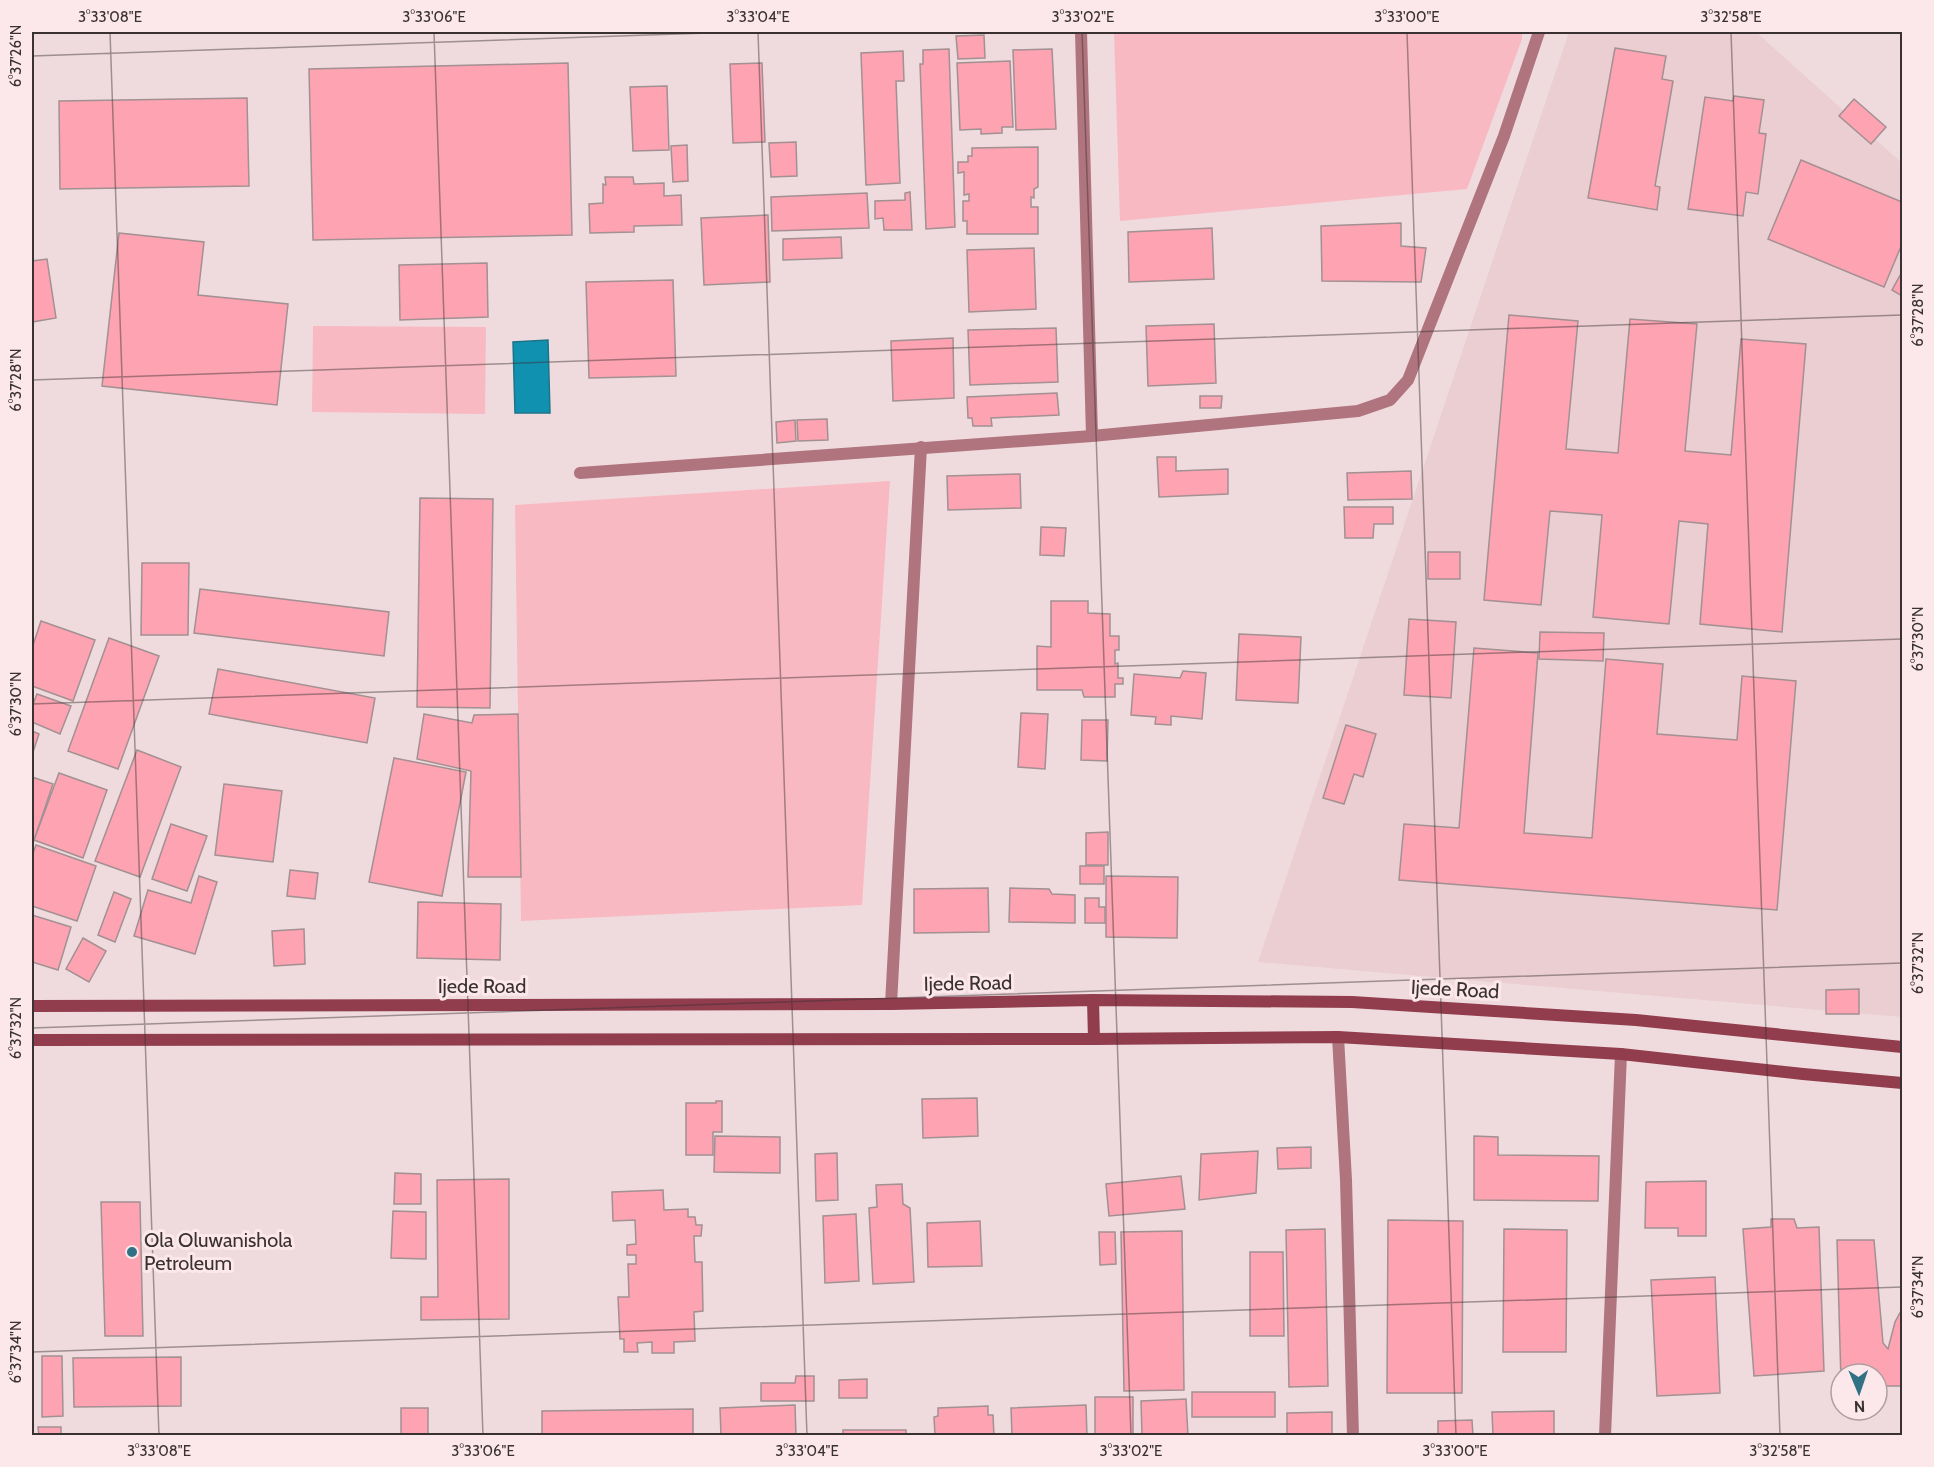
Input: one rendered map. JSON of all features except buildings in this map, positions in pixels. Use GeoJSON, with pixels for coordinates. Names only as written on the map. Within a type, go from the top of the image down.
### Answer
{"type":"FeatureCollection","features":[{"type":"Feature","properties":{"kind":"main road","name":"Ijede Road"},"geometry":{"type":"LineString","coordinates":[[32,1006],[891,1004],[1093,1000],[1352,1002],[1636,1020],[1902,1047]]}},
{"type":"Feature","properties":{"kind":"main road"},"geometry":{"type":"LineString","coordinates":[[1093,1000],[1094,1039]]}},
{"type":"Feature","properties":{"kind":"main road"},"geometry":{"type":"LineString","coordinates":[[32,1040],[1338,1037],[1621,1054],[1902,1083]]}},
{"type":"Feature","properties":{"kind":"street"},"geometry":{"type":"LineString","coordinates":[[1081,32],[1092,436]]}},
{"type":"Feature","properties":{"kind":"street"},"geometry":{"type":"LineString","coordinates":[[580,473],[1092,436],[1358,411],[1390,400],[1408,380],[1504,136],[1539,32]]}},
{"type":"Feature","properties":{"kind":"street"},"geometry":{"type":"LineString","coordinates":[[891,1004],[921,447]]}},
{"type":"Feature","properties":{"kind":"street"},"geometry":{"type":"LineString","coordinates":[[1338,1037],[1346,1180],[1353,1436]]}},
{"type":"Feature","properties":{"kind":"street"},"geometry":{"type":"LineString","coordinates":[[1605,1436],[1621,1054]]}},
{"type":"Feature","properties":{"kind":"shaded area"},"geometry":{"type":"Polygon","coordinates":[[[1302,32],[1522,32],[1522,39],[1467,189],[1120,221],[1114,33],[1301,34],[1302,32]]]}},
{"type":"Feature","properties":{"kind":"shaded area"},"geometry":{"type":"Polygon","coordinates":[[[1569,32],[1756,32],[1902,163],[1902,1017],[1258,962],[1569,32]]]}},
{"type":"Feature","properties":{"kind":"shaded area"},"geometry":{"type":"Polygon","coordinates":[[[313,326],[486,327],[485,414],[312,412],[313,326]]]}},
{"type":"Feature","properties":{"kind":"shaded area"},"geometry":{"type":"Polygon","coordinates":[[[890,481],[862,905],[521,921],[515,505],[890,481]]]}},
{"type":"Feature","properties":{"kind":"water"},"geometry":{"type":"Polygon","coordinates":[[[548,340],[550,413],[515,413],[513,342],[548,340]]]}},
{"type":"Feature","properties":{"kind":"place","name":"Ola Oluwanishola Petroleum"},"geometry":{"type":"Point","coordinates":[132,1252]}}]}
